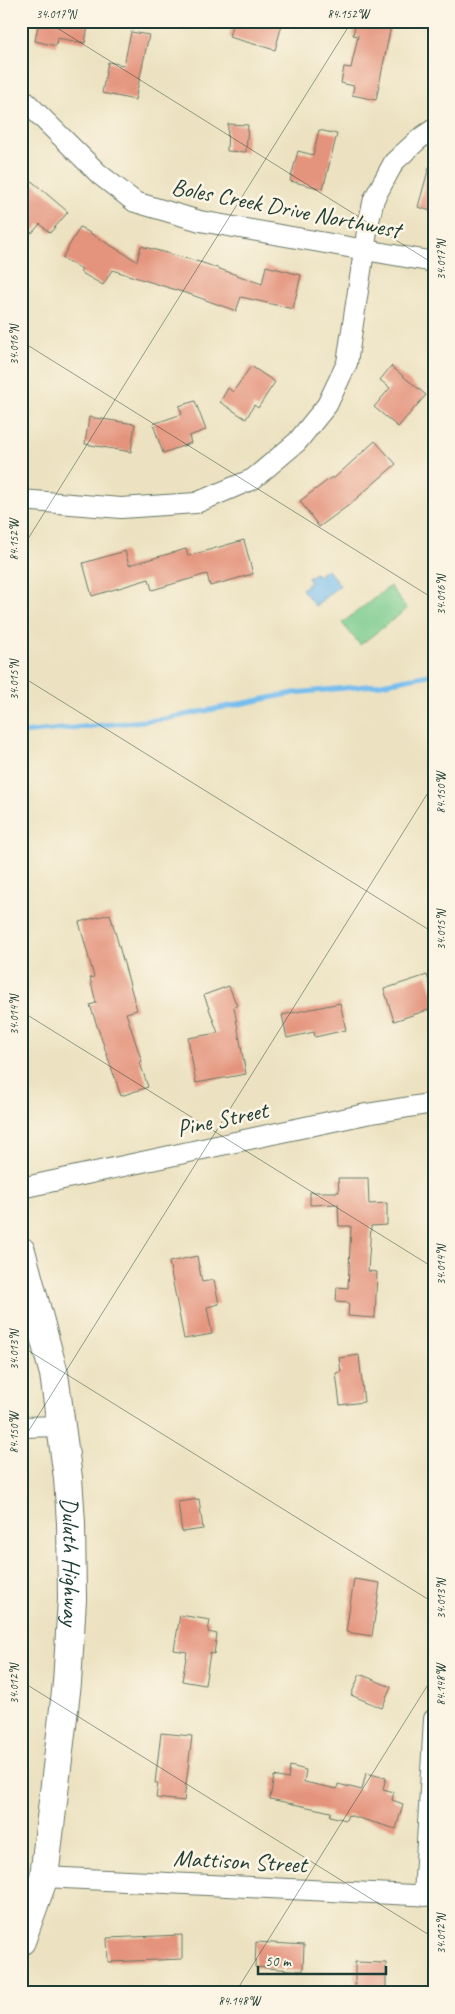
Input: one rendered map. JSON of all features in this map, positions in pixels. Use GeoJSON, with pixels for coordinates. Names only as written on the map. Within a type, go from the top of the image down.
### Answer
{"type":"FeatureCollection","features":[{"type":"Feature","properties":{"kind":"main road","name":"Duluth Highway"},"geometry":{"type":"LineString","coordinates":[[21,1251],[54,1374],[71,1523],[72,1599],[67,1683],[44,1877],[21,1941]]}},
{"type":"Feature","properties":{"kind":"street","name":"Boles Creek Drive Northwest"},"geometry":{"type":"LineString","coordinates":[[21,97],[99,174],[134,202],[200,221],[434,262]]}},
{"type":"Feature","properties":{"kind":"street"},"geometry":{"type":"LineString","coordinates":[[21,500],[121,508],[196,503],[253,479],[297,442],[327,405],[346,363],[366,249],[368,225],[374,199],[394,162],[419,139],[434,129]]}},
{"type":"Feature","properties":{"kind":"street","name":"Pine Street"},"geometry":{"type":"LineString","coordinates":[[21,1188],[366,1114],[434,1103]]}},
{"type":"Feature","properties":{"kind":"street"},"geometry":{"type":"LineString","coordinates":[[21,1427],[61,1426]]}},
{"type":"Feature","properties":{"kind":"street"},"geometry":{"type":"LineString","coordinates":[[429,1896],[434,1719]]}},
{"type":"Feature","properties":{"kind":"street","name":"Mattison Street"},"geometry":{"type":"LineString","coordinates":[[44,1877],[429,1896]]}},
{"type":"Feature","properties":{"kind":"green space"},"geometry":{"type":"Polygon","coordinates":[[[390,586],[407,609],[360,645],[342,623],[390,586]]]}},
{"type":"Feature","properties":{"kind":"water"},"geometry":{"type":"Polygon","coordinates":[[[327,569],[340,585],[315,606],[302,589],[310,582],[308,578],[315,573],[318,576],[327,569]]]}},
{"type":"Feature","properties":{"kind":"building"},"geometry":{"type":"Polygon","coordinates":[[[39,21],[89,21],[85,43],[57,38],[56,46],[35,41],[39,21]]]}},
{"type":"Feature","properties":{"kind":"building"},"geometry":{"type":"Polygon","coordinates":[[[233,21],[283,21],[275,50],[229,37],[233,21]]]}},
{"type":"Feature","properties":{"kind":"building"},"geometry":{"type":"Polygon","coordinates":[[[356,21],[392,21],[376,100],[352,95],[354,86],[341,83],[344,67],[351,68],[358,36],[353,35],[356,21]]]}},
{"type":"Feature","properties":{"kind":"building"},"geometry":{"type":"Polygon","coordinates":[[[131,32],[149,35],[135,100],[102,93],[108,62],[124,65],[131,32]]]}},
{"type":"Feature","properties":{"kind":"building"},"geometry":{"type":"Polygon","coordinates":[[[228,124],[248,125],[246,152],[227,151],[228,124]]]}},
{"type":"Feature","properties":{"kind":"building"},"geometry":{"type":"Polygon","coordinates":[[[319,130],[337,134],[323,189],[290,181],[298,151],[313,155],[319,130]]]}},
{"type":"Feature","properties":{"kind":"building"},"geometry":{"type":"Polygon","coordinates":[[[429,167],[434,167],[434,212],[418,207],[429,167]]]}},
{"type":"Feature","properties":{"kind":"building"},"geometry":{"type":"Polygon","coordinates":[[[21,172],[68,212],[50,233],[40,224],[32,233],[21,225],[21,172]]]}},
{"type":"Feature","properties":{"kind":"building"},"geometry":{"type":"Polygon","coordinates":[[[80,227],[137,261],[141,246],[203,263],[262,284],[266,266],[301,275],[293,309],[241,297],[236,311],[112,270],[103,285],[80,272],[82,269],[62,258],[80,227]]]}},
{"type":"Feature","properties":{"kind":"building"},"geometry":{"type":"Polygon","coordinates":[[[251,366],[275,382],[258,408],[254,405],[246,419],[220,402],[228,388],[233,392],[251,366]]]}},
{"type":"Feature","properties":{"kind":"building"},"geometry":{"type":"Polygon","coordinates":[[[391,366],[426,395],[398,427],[374,407],[390,388],[380,380],[391,366]]]}},
{"type":"Feature","properties":{"kind":"building"},"geometry":{"type":"Polygon","coordinates":[[[195,401],[206,430],[189,436],[191,443],[163,453],[153,424],[182,414],[179,406],[195,401]]]}},
{"type":"Feature","properties":{"kind":"building"},"geometry":{"type":"Polygon","coordinates":[[[89,417],[135,424],[131,452],[85,444],[89,417]]]}},
{"type":"Feature","properties":{"kind":"building"},"geometry":{"type":"Polygon","coordinates":[[[375,441],[396,464],[349,505],[319,527],[300,501],[332,477],[333,479],[375,441]]]}},
{"type":"Feature","properties":{"kind":"building"},"geometry":{"type":"Polygon","coordinates":[[[244,540],[253,574],[210,586],[207,574],[152,590],[149,579],[92,596],[83,563],[125,551],[129,565],[186,549],[188,556],[244,540]]]}},
{"type":"Feature","properties":{"kind":"building"},"geometry":{"type":"Polygon","coordinates":[[[110,914],[137,1010],[126,1013],[148,1087],[121,1096],[90,1005],[96,1003],[90,978],[94,977],[79,922],[110,914]]]}},
{"type":"Feature","properties":{"kind":"building"},"geometry":{"type":"Polygon","coordinates":[[[427,975],[434,996],[434,1008],[394,1021],[384,989],[427,975]]]}},
{"type":"Feature","properties":{"kind":"building"},"geometry":{"type":"Polygon","coordinates":[[[229,986],[237,1006],[234,1007],[246,1074],[196,1083],[188,1038],[218,1033],[204,995],[229,986]]]}},
{"type":"Feature","properties":{"kind":"building"},"geometry":{"type":"Polygon","coordinates":[[[340,1003],[346,1030],[315,1037],[314,1032],[287,1038],[282,1015],[340,1003]]]}},
{"type":"Feature","properties":{"kind":"building"},"geometry":{"type":"Polygon","coordinates":[[[338,1178],[368,1178],[369,1204],[387,1203],[387,1225],[371,1226],[368,1271],[377,1272],[375,1318],[348,1316],[349,1303],[336,1302],[337,1287],[348,1288],[351,1226],[339,1226],[338,1204],[310,1205],[310,1192],[339,1192],[338,1178]]]}},
{"type":"Feature","properties":{"kind":"building"},"geometry":{"type":"Polygon","coordinates":[[[197,1256],[202,1282],[214,1280],[219,1304],[207,1307],[212,1334],[184,1339],[169,1262],[197,1256]]]}},
{"type":"Feature","properties":{"kind":"building"},"geometry":{"type":"Polygon","coordinates":[[[359,1355],[364,1402],[340,1405],[336,1373],[341,1372],[339,1358],[359,1355]]]}},
{"type":"Feature","properties":{"kind":"building"},"geometry":{"type":"Polygon","coordinates":[[[199,1499],[203,1529],[182,1532],[178,1502],[199,1499]]]}},
{"type":"Feature","properties":{"kind":"building"},"geometry":{"type":"Polygon","coordinates":[[[354,1579],[380,1583],[372,1636],[346,1632],[354,1579]]]}},
{"type":"Feature","properties":{"kind":"building"},"geometry":{"type":"Polygon","coordinates":[[[180,1615],[210,1620],[208,1632],[217,1634],[214,1654],[210,1653],[205,1685],[182,1681],[187,1652],[174,1650],[180,1615]]]}},
{"type":"Feature","properties":{"kind":"building"},"geometry":{"type":"Polygon","coordinates":[[[360,1674],[391,1687],[382,1708],[351,1695],[360,1674]]]}},
{"type":"Feature","properties":{"kind":"building"},"geometry":{"type":"Polygon","coordinates":[[[161,1733],[192,1736],[184,1801],[156,1798],[158,1783],[155,1783],[161,1733]]]}},
{"type":"Feature","properties":{"kind":"building"},"geometry":{"type":"Polygon","coordinates":[[[290,1766],[306,1770],[304,1782],[337,1789],[338,1784],[362,1790],[366,1773],[386,1778],[383,1789],[394,1792],[392,1800],[403,1804],[396,1829],[348,1815],[346,1820],[330,1816],[331,1812],[270,1799],[274,1776],[288,1779],[290,1766]]]}},
{"type":"Feature","properties":{"kind":"building"},"geometry":{"type":"Polygon","coordinates":[[[182,1935],[182,1959],[108,1962],[107,1938],[182,1935]]]}},
{"type":"Feature","properties":{"kind":"building"},"geometry":{"type":"Polygon","coordinates":[[[256,1942],[304,1945],[303,1971],[255,1967],[256,1942]]]}},
{"type":"Feature","properties":{"kind":"building"},"geometry":{"type":"Polygon","coordinates":[[[355,1962],[386,1963],[386,1993],[355,1993],[355,1962]]]}},
{"type":"Feature","properties":{"kind":"waterway"},"geometry":{"type":"LineString","coordinates":[[21,733],[165,719],[294,693],[376,685],[434,674]]}}]}
